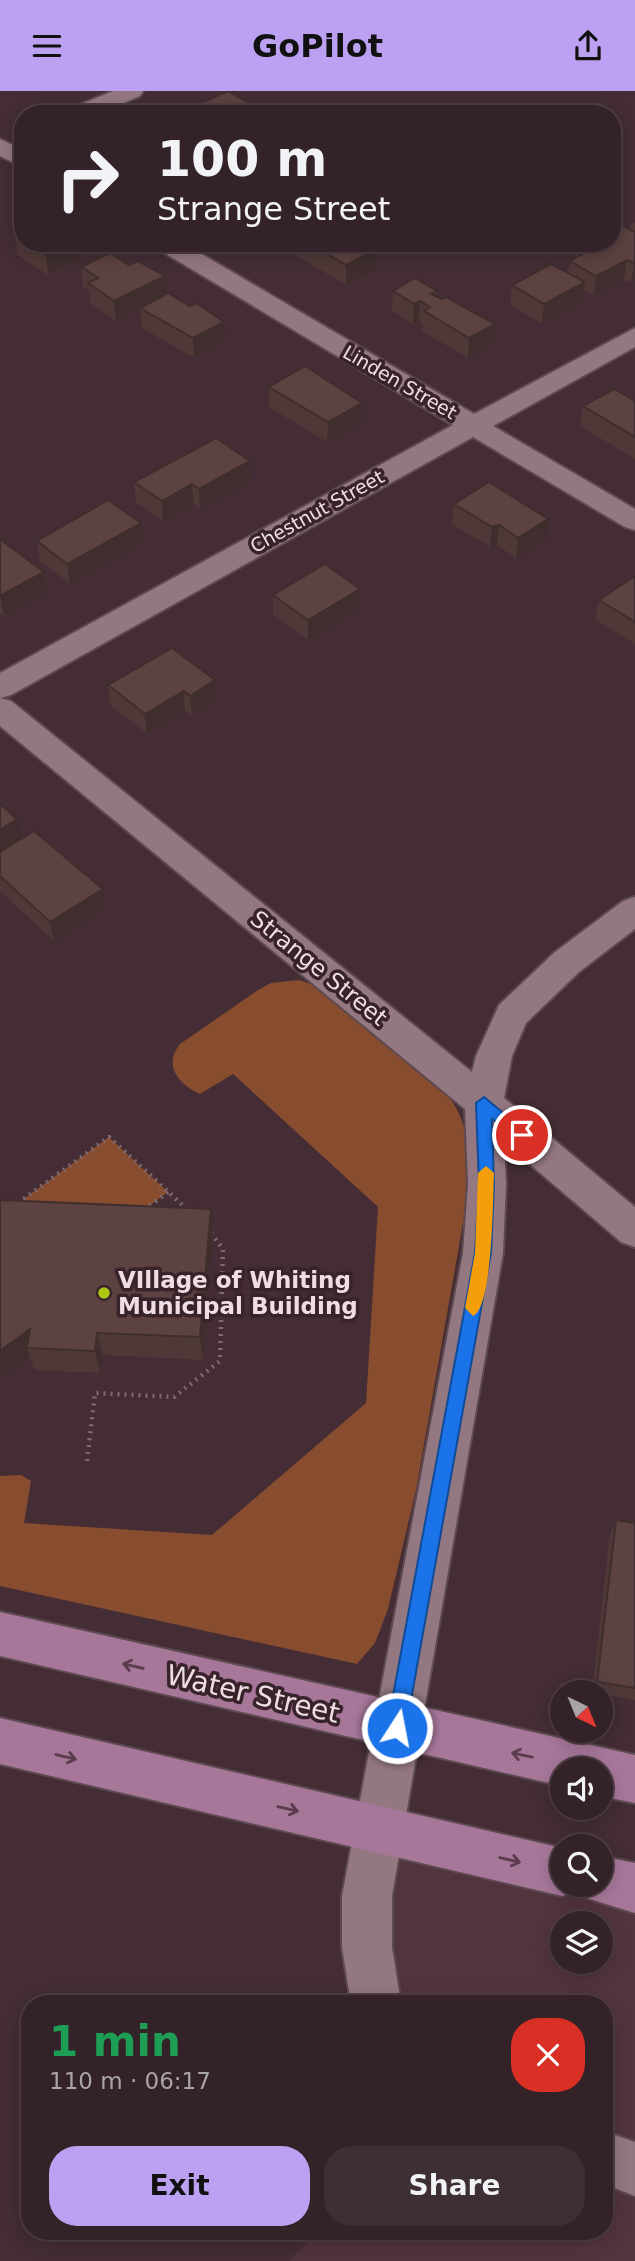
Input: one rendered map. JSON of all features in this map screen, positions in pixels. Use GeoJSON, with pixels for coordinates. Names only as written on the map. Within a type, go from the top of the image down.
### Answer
{"type":"FeatureCollection","features":[{"type":"Feature","properties":{"kind":"main road","name":"Water Street"},"geometry":{"type":"LineString","coordinates":[[0,1634],[397,1728],[550,1761]]}},
{"type":"Feature","properties":{"kind":"main road"},"geometry":{"type":"LineString","coordinates":[[0,1741],[550,1868]]}},
{"type":"Feature","properties":{"kind":"main road"},"geometry":{"type":"LineString","coordinates":[[613,1775],[635,1779]]}},
{"type":"Feature","properties":{"kind":"main road"},"geometry":{"type":"LineString","coordinates":[[613,1883],[635,1888]]}},
{"type":"Feature","properties":{"kind":"street"},"geometry":{"type":"LineString","coordinates":[[99,105],[132,91]]}},
{"type":"Feature","properties":{"kind":"street","name":"Linden Street"},"geometry":{"type":"LineString","coordinates":[[180,252],[635,521]]}},
{"type":"Feature","properties":{"kind":"street","name":"Chestnut Street"},"geometry":{"type":"LineString","coordinates":[[0,687],[635,336]]}},
{"type":"Feature","properties":{"kind":"street","name":"Strange Street"},"geometry":{"type":"LineString","coordinates":[[0,709],[484,1103],[635,1230]]}},
{"type":"Feature","properties":{"kind":"street"},"geometry":{"type":"LineString","coordinates":[[374,1995],[369,1968],[366,1923],[377,1830],[483,1253],[486,1184],[484,1103],[494,1056],[512,1015],[567,962],[635,910]]}},
{"type":"Feature","properties":{"kind":"street"},"geometry":{"type":"LineString","coordinates":[[613,2161],[635,2169]]}},
{"type":"Feature","properties":{"kind":"path"},"geometry":{"type":"LineString","coordinates":[[11,1208],[109,1137],[195,1217]]}},
{"type":"Feature","properties":{"kind":"path"},"geometry":{"type":"LineString","coordinates":[[138,1214],[169,1192]]}},
{"type":"Feature","properties":{"kind":"path"},"geometry":{"type":"LineString","coordinates":[[87,1461],[95,1393],[174,1398],[220,1361],[223,1249],[204,1226]]}},
{"type":"Feature","properties":{"kind":"path"},"geometry":{"type":"LineString","coordinates":[[200,1233],[213,1234]]}},
{"type":"Feature","properties":{"kind":"shaded area"},"geometry":{"type":"Polygon","coordinates":[[[299,980],[323,988],[437,1082],[460,1115],[467,1138],[470,1163],[471,1178],[416,1490],[388,1609],[375,1643],[357,1664],[0,1586],[0,1476],[21,1475],[31,1481],[24,1523],[212,1535],[366,1403],[378,1207],[233,1074],[200,1094],[185,1085],[173,1066],[175,1052],[180,1044],[258,990],[271,983],[299,980]]]}},
{"type":"Feature","properties":{"kind":"shaded area"},"geometry":{"type":"Polygon","coordinates":[[[109,1137],[168,1192],[118,1229],[0,1216],[109,1137]]]}},
{"type":"Feature","properties":{"kind":"shaded area"},"geometry":{"type":"Polygon","coordinates":[[[377,1830],[550,1881],[550,1897],[613,1897],[613,1887],[635,1888],[635,2261],[289,2261],[309,2240],[613,2240],[613,1995],[376,1995],[377,1830]]]}},
{"type":"Feature","properties":{"kind":"building"},"geometry":{"type":"Polygon","coordinates":[[[228,91],[253,105],[197,105],[228,91]]]}},
{"type":"Feature","properties":{"kind":"building"},"geometry":{"type":"Polygon","coordinates":[[[621,227],[635,232],[635,263],[627,260],[596,276],[570,261],[582,254],[579,252],[621,252],[621,227]]]}},
{"type":"Feature","properties":{"kind":"building"},"geometry":{"type":"Polygon","coordinates":[[[324,252],[371,252],[346,265],[324,252]]]}},
{"type":"Feature","properties":{"kind":"building"},"geometry":{"type":"Polygon","coordinates":[[[110,253],[129,265],[138,261],[165,276],[114,301],[88,283],[98,278],[81,267],[110,253]]]}},
{"type":"Feature","properties":{"kind":"building"},"geometry":{"type":"Polygon","coordinates":[[[551,264],[585,282],[544,304],[512,285],[551,264]]]}},
{"type":"Feature","properties":{"kind":"building"},"geometry":{"type":"Polygon","coordinates":[[[415,278],[437,291],[431,294],[441,299],[446,297],[495,324],[469,338],[424,311],[430,307],[420,301],[414,304],[393,291],[415,278]]]}},
{"type":"Feature","properties":{"kind":"building"},"geometry":{"type":"Polygon","coordinates":[[[168,293],[190,306],[196,303],[224,322],[193,338],[140,308],[168,293]]]}},
{"type":"Feature","properties":{"kind":"building"},"geometry":{"type":"Polygon","coordinates":[[[305,366],[362,403],[328,422],[269,387],[305,366]]]}},
{"type":"Feature","properties":{"kind":"building"},"geometry":{"type":"Polygon","coordinates":[[[614,389],[635,401],[635,437],[583,406],[614,389]]]}},
{"type":"Feature","properties":{"kind":"building"},"geometry":{"type":"Polygon","coordinates":[[[216,438],[250,461],[199,489],[192,484],[162,501],[134,482],[216,438]]]}},
{"type":"Feature","properties":{"kind":"building"},"geometry":{"type":"Polygon","coordinates":[[[489,482],[548,519],[518,538],[499,525],[492,527],[454,504],[489,482]]]}},
{"type":"Feature","properties":{"kind":"building"},"geometry":{"type":"Polygon","coordinates":[[[108,500],[141,523],[67,564],[37,541],[108,500]]]}},
{"type":"Feature","properties":{"kind":"building"},"geometry":{"type":"Polygon","coordinates":[[[0,539],[44,572],[0,596],[0,539]]]}},
{"type":"Feature","properties":{"kind":"building"},"geometry":{"type":"Polygon","coordinates":[[[325,564],[360,589],[308,620],[273,595],[325,564]]]}},
{"type":"Feature","properties":{"kind":"building"},"geometry":{"type":"Polygon","coordinates":[[[635,576],[635,622],[599,600],[635,576]]]}},
{"type":"Feature","properties":{"kind":"building"},"geometry":{"type":"Polygon","coordinates":[[[172,648],[215,680],[190,696],[184,691],[145,714],[108,685],[172,648]]]}},
{"type":"Feature","properties":{"kind":"building"},"geometry":{"type":"Polygon","coordinates":[[[0,804],[17,819],[0,830],[0,804]]]}},
{"type":"Feature","properties":{"kind":"building"},"geometry":{"type":"Polygon","coordinates":[[[34,831],[103,889],[50,922],[0,876],[0,852],[34,831]]]}},
{"type":"Feature","properties":{"kind":"building","name":"VIllage of Whiting Municipal Building"},"geometry":{"type":"Polygon","coordinates":[[[0,1200],[211,1209],[200,1337],[97,1333],[95,1351],[27,1348],[30,1329],[0,1351],[0,1200]]]}},
{"type":"Feature","properties":{"kind":"building"},"geometry":{"type":"Polygon","coordinates":[[[616,1520],[635,1523],[635,1688],[613,1685],[613,1680],[597,1680],[616,1520]]]}},
{"type":"Feature","properties":{"kind":"slow traffic"},"geometry":{"type":"LineString","coordinates":[[473,1308],[483,1253],[486,1173]]}},
{"type":"Feature","properties":{"kind":"place","name":"VIllage of Whiting Municipal Building"},"geometry":{"type":"Point","coordinates":[104,1293]}},
{"type":"Feature","properties":{"kind":"route"},"geometry":{"type":"LineString","coordinates":[[397,1728],[483,1253],[486,1184],[484,1103],[522,1135]]}}]}
